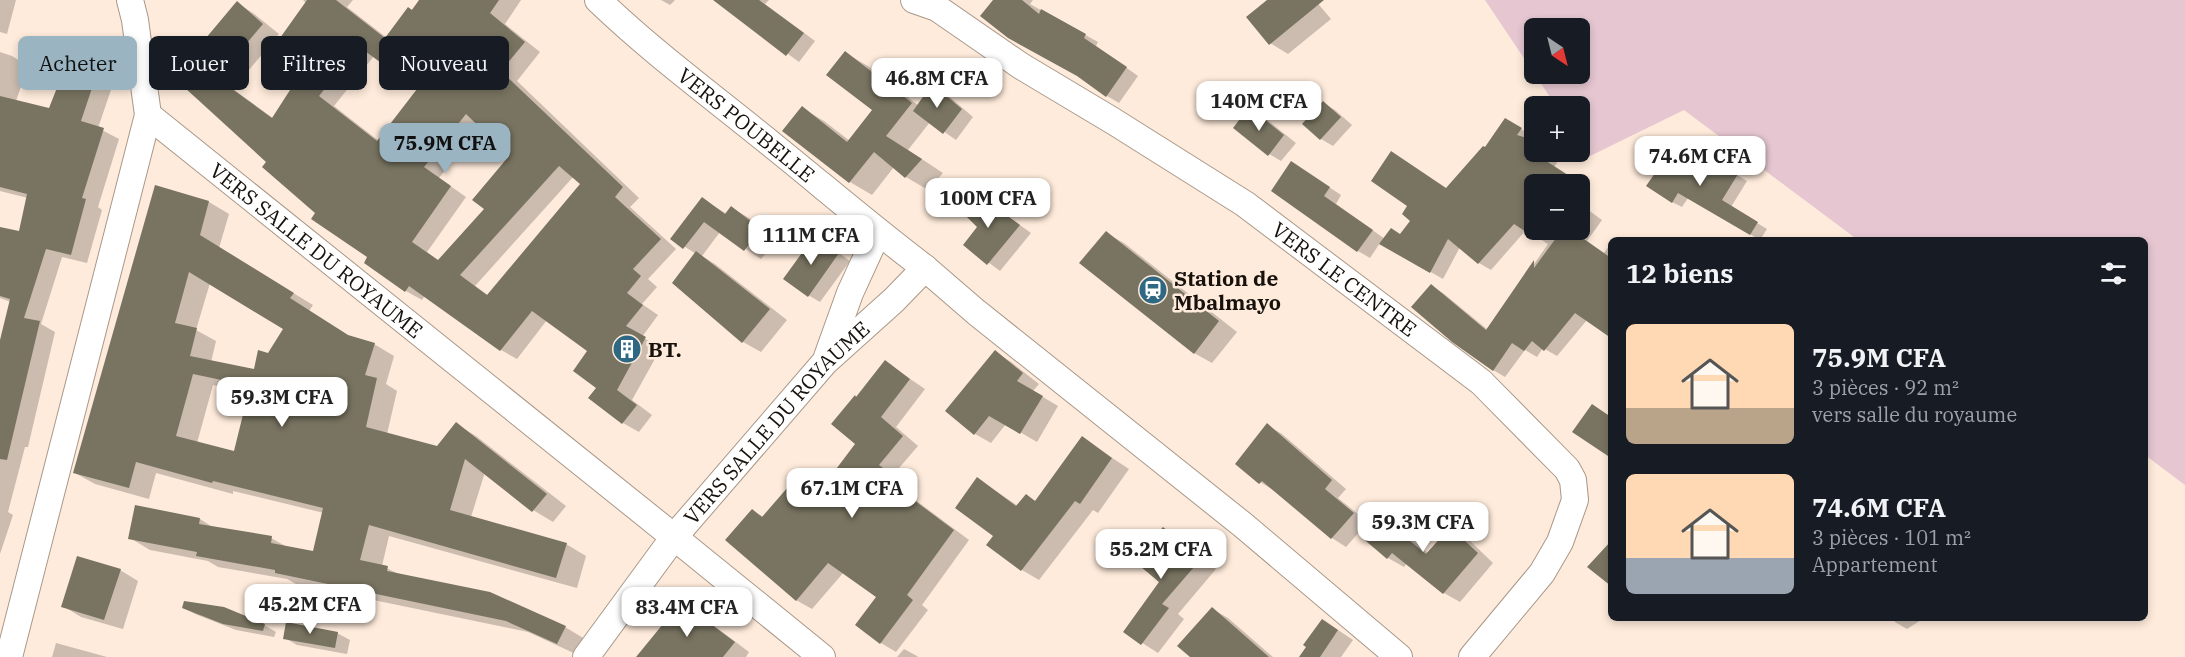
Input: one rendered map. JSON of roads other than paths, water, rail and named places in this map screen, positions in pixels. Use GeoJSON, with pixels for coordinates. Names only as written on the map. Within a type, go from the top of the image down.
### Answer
{"type":"FeatureCollection","features":[{"type":"Feature","properties":{"kind":"street"},"geometry":{"type":"LineString","coordinates":[[9,657],[148,115],[135,20],[130,0]]}},
{"type":"Feature","properties":{"kind":"street","name":"VERS POUBELLE"},"geometry":{"type":"LineString","coordinates":[[598,0],[630,31],[924,268]]}},
{"type":"Feature","properties":{"kind":"street","name":"VERS LE CENTRE"},"geometry":{"type":"LineString","coordinates":[[914,0],[937,8],[1021,66],[1245,204],[1481,382],[1567,469],[1573,480],[1575,500],[1560,542],[1542,573],[1472,657]]}},
{"type":"Feature","properties":{"kind":"street","name":"VERS SALLE DU ROYAUME"},"geometry":{"type":"LineString","coordinates":[[148,115],[674,537],[825,362],[894,300],[924,268]]}},
{"type":"Feature","properties":{"kind":"street"},"geometry":{"type":"LineString","coordinates":[[825,362],[850,293],[878,232]]}},
{"type":"Feature","properties":{"kind":"street"},"geometry":{"type":"LineString","coordinates":[[924,268],[1243,525],[1399,657]]}},
{"type":"Feature","properties":{"kind":"street"},"geometry":{"type":"LineString","coordinates":[[586,657],[674,537],[822,657]]}},
{"type":"Feature","properties":{"kind":"place","name":"Station de Mbalmayo"},"geometry":{"type":"Point","coordinates":[1153,290]}},
{"type":"Feature","properties":{"kind":"place","name":"BT."},"geometry":{"type":"Point","coordinates":[627,349]}}]}
